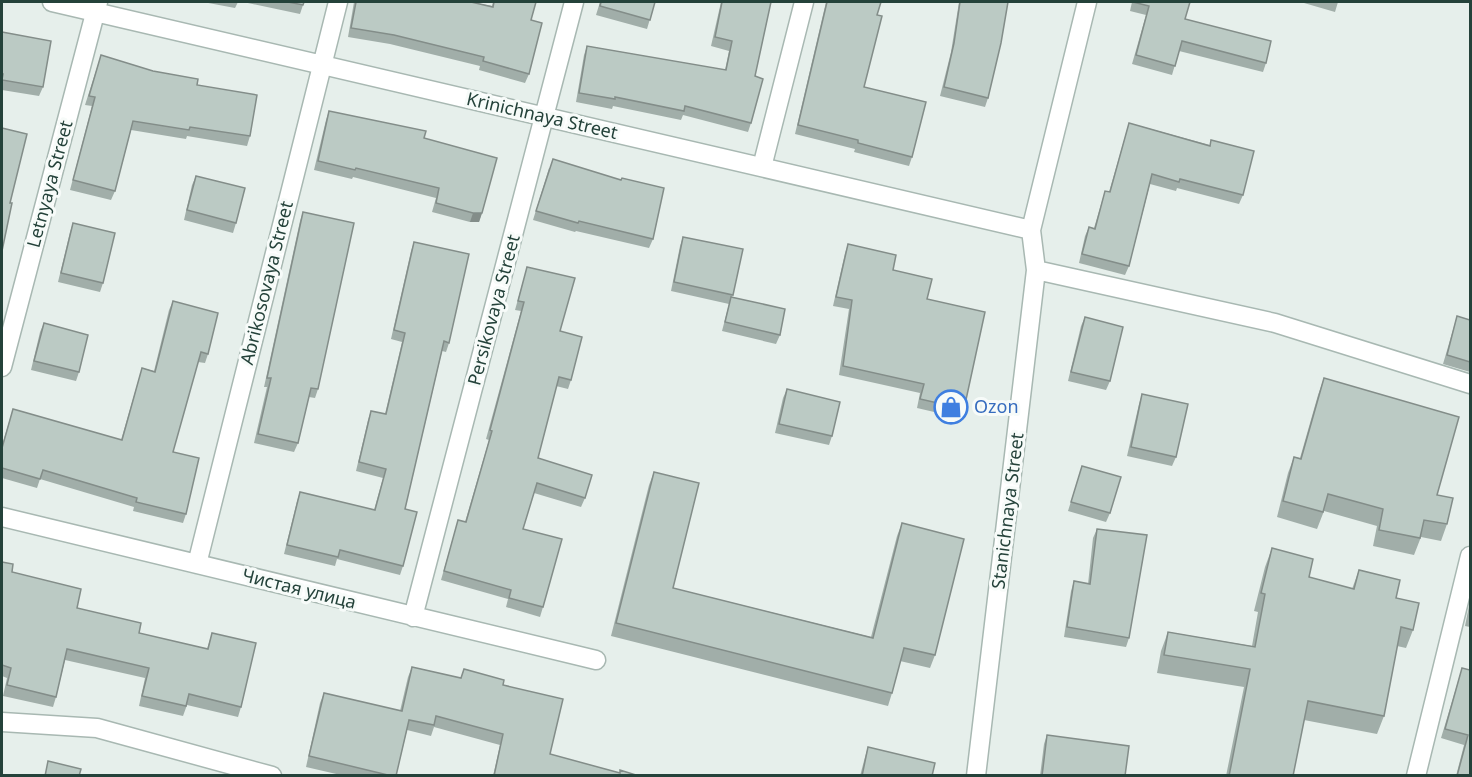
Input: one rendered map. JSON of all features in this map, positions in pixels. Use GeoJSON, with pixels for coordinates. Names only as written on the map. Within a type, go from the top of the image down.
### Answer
{"type":"FeatureCollection","features":[{"type":"Feature","properties":{"kind":"street","name":"Krinichnaya Street"},"geometry":{"type":"LineString","coordinates":[[52,2],[97,7],[322,64],[1031,230]]}},
{"type":"Feature","properties":{"kind":"street","name":"Abrikosovaya Street"},"geometry":{"type":"LineString","coordinates":[[197,564],[338,2]]}},
{"type":"Feature","properties":{"kind":"street","name":"Persikovaya Street"},"geometry":{"type":"LineString","coordinates":[[413,617],[574,2]]}},
{"type":"Feature","properties":{"kind":"street"},"geometry":{"type":"LineString","coordinates":[[762,167],[804,2]]}},
{"type":"Feature","properties":{"kind":"street","name":"Stanichnaya Street"},"geometry":{"type":"LineString","coordinates":[[976,776],[1036,270],[1031,230],[1087,2]]}},
{"type":"Feature","properties":{"kind":"street","name":"Letnyaya Street"},"geometry":{"type":"LineString","coordinates":[[2,367],[97,7]]}},
{"type":"Feature","properties":{"kind":"street"},"geometry":{"type":"LineString","coordinates":[[1036,270],[1275,323],[1470,384]]}},
{"type":"Feature","properties":{"kind":"street","name":"Чистая улица"},"geometry":{"type":"LineString","coordinates":[[2,517],[596,660]]}},
{"type":"Feature","properties":{"kind":"street"},"geometry":{"type":"LineString","coordinates":[[1416,776],[1470,556]]}},
{"type":"Feature","properties":{"kind":"street"},"geometry":{"type":"LineString","coordinates":[[2,722],[97,728],[273,776]]}},
{"type":"Feature","properties":{"kind":"building"},"geometry":{"type":"Polygon","coordinates":[[[288,2],[304,2],[303,5],[288,2]]]}},
{"type":"Feature","properties":{"kind":"building"},"geometry":{"type":"Polygon","coordinates":[[[356,2],[471,2],[493,7],[494,2],[536,2],[531,20],[542,23],[529,74],[483,61],[484,57],[394,35],[351,28],[356,2]]]}},
{"type":"Feature","properties":{"kind":"building"},"geometry":{"type":"Polygon","coordinates":[[[601,2],[655,2],[650,20],[600,6],[601,2]]]}},
{"type":"Feature","properties":{"kind":"building"},"geometry":{"type":"Polygon","coordinates":[[[722,2],[771,2],[755,76],[763,79],[751,123],[685,106],[684,111],[615,97],[615,99],[579,93],[587,46],[726,70],[732,41],[715,37],[722,2]]]}},
{"type":"Feature","properties":{"kind":"building"},"geometry":{"type":"Polygon","coordinates":[[[827,2],[881,2],[877,15],[882,16],[864,87],[926,102],[912,157],[798,125],[827,2]]]}},
{"type":"Feature","properties":{"kind":"building"},"geometry":{"type":"Polygon","coordinates":[[[960,2],[1008,2],[988,98],[944,87],[960,2]]]}},
{"type":"Feature","properties":{"kind":"building"},"geometry":{"type":"Polygon","coordinates":[[[1133,2],[1190,2],[1185,19],[1271,41],[1266,63],[1182,41],[1175,66],[1136,55],[1149,6],[1133,2]]]}},
{"type":"Feature","properties":{"kind":"building"},"geometry":{"type":"Polygon","coordinates":[[[2,32],[51,41],[43,87],[2,80],[2,32]]]}},
{"type":"Feature","properties":{"kind":"building"},"geometry":{"type":"Polygon","coordinates":[[[101,55],[153,71],[198,79],[197,85],[257,95],[250,136],[190,127],[189,130],[133,121],[115,191],[73,180],[95,97],[89,96],[101,55]]]}},
{"type":"Feature","properties":{"kind":"building"},"geometry":{"type":"Polygon","coordinates":[[[329,111],[426,131],[424,138],[497,158],[482,213],[473,213],[436,203],[439,188],[318,161],[329,111]]]}},
{"type":"Feature","properties":{"kind":"building"},"geometry":{"type":"Polygon","coordinates":[[[1129,123],[1210,146],[1211,140],[1254,151],[1243,195],[1152,174],[1129,266],[1082,254],[1089,227],[1095,229],[1105,191],[1110,192],[1129,123]]]}},
{"type":"Feature","properties":{"kind":"building"},"geometry":{"type":"Polygon","coordinates":[[[2,128],[27,134],[10,203],[12,203],[2,251],[2,128]]]}},
{"type":"Feature","properties":{"kind":"building"},"geometry":{"type":"Polygon","coordinates":[[[553,159],[621,180],[622,178],[664,188],[653,239],[579,221],[578,223],[536,211],[553,159]]]}},
{"type":"Feature","properties":{"kind":"building"},"geometry":{"type":"Polygon","coordinates":[[[196,176],[245,188],[236,223],[187,210],[196,176]]]}},
{"type":"Feature","properties":{"kind":"building"},"geometry":{"type":"Polygon","coordinates":[[[303,212],[354,223],[318,389],[311,388],[298,443],[258,434],[271,378],[267,378],[303,212]]]}},
{"type":"Feature","properties":{"kind":"building"},"geometry":{"type":"Polygon","coordinates":[[[73,223],[115,233],[103,283],[61,273],[73,223]]]}},
{"type":"Feature","properties":{"kind":"building"},"geometry":{"type":"Polygon","coordinates":[[[683,237],[743,249],[733,295],[674,282],[683,237]]]}},
{"type":"Feature","properties":{"kind":"building"},"geometry":{"type":"Polygon","coordinates":[[[414,242],[469,254],[449,343],[444,341],[405,509],[417,512],[403,566],[340,550],[338,557],[287,545],[300,492],[375,510],[386,469],[359,462],[371,411],[386,414],[405,333],[394,330],[414,242]]]}},
{"type":"Feature","properties":{"kind":"building"},"geometry":{"type":"Polygon","coordinates":[[[848,244],[896,255],[893,270],[932,279],[927,299],[985,312],[964,409],[920,399],[924,384],[843,366],[852,300],[836,297],[848,244]]]}},
{"type":"Feature","properties":{"kind":"building"},"geometry":{"type":"Polygon","coordinates":[[[527,267],[575,278],[560,331],[582,337],[571,380],[559,377],[538,458],[592,475],[585,498],[537,483],[523,529],[562,539],[543,607],[509,598],[511,590],[444,571],[458,520],[466,522],[492,431],[490,430],[524,302],[518,301],[527,267]]]}},
{"type":"Feature","properties":{"kind":"building"},"geometry":{"type":"Polygon","coordinates":[[[731,297],[785,309],[780,335],[725,322],[731,297]]]}},
{"type":"Feature","properties":{"kind":"building"},"geometry":{"type":"Polygon","coordinates":[[[173,301],[218,313],[208,354],[201,352],[173,452],[199,458],[186,514],[136,502],[137,498],[43,470],[40,479],[2,468],[2,448],[13,409],[122,440],[142,368],[155,372],[173,301]]]}},
{"type":"Feature","properties":{"kind":"building"},"geometry":{"type":"Polygon","coordinates":[[[1457,316],[1470,320],[1470,362],[1447,355],[1457,316]]]}},
{"type":"Feature","properties":{"kind":"building"},"geometry":{"type":"Polygon","coordinates":[[[1085,317],[1123,327],[1110,381],[1071,372],[1085,317]]]}},
{"type":"Feature","properties":{"kind":"building"},"geometry":{"type":"Polygon","coordinates":[[[44,323],[88,335],[79,372],[34,361],[44,323]]]}},
{"type":"Feature","properties":{"kind":"building"},"geometry":{"type":"Polygon","coordinates":[[[1324,378],[1459,417],[1437,495],[1453,498],[1447,524],[1424,520],[1420,538],[1379,530],[1383,509],[1328,494],[1323,512],[1283,501],[1294,457],[1301,459],[1324,378]]]}},
{"type":"Feature","properties":{"kind":"building"},"geometry":{"type":"Polygon","coordinates":[[[787,389],[840,402],[832,436],[779,424],[787,389]]]}},
{"type":"Feature","properties":{"kind":"building"},"geometry":{"type":"Polygon","coordinates":[[[1142,394],[1188,404],[1176,457],[1131,447],[1142,394]]]}},
{"type":"Feature","properties":{"kind":"building"},"geometry":{"type":"Polygon","coordinates":[[[1082,466],[1121,477],[1110,513],[1071,502],[1082,466]]]}},
{"type":"Feature","properties":{"kind":"building"},"geometry":{"type":"Polygon","coordinates":[[[654,472],[699,483],[673,588],[873,638],[902,523],[964,539],[935,655],[904,648],[892,693],[616,623],[654,472]]]}},
{"type":"Feature","properties":{"kind":"building"},"geometry":{"type":"Polygon","coordinates":[[[1097,529],[1147,535],[1129,638],[1067,627],[1074,581],[1090,584],[1097,529]]]}},
{"type":"Feature","properties":{"kind":"building"},"geometry":{"type":"Polygon","coordinates":[[[1272,548],[1313,559],[1309,577],[1354,589],[1359,570],[1400,580],[1396,598],[1419,603],[1413,630],[1401,627],[1384,716],[1308,701],[1293,776],[1229,776],[1250,669],[1164,655],[1168,632],[1255,647],[1265,594],[1261,593],[1272,548]]]}},
{"type":"Feature","properties":{"kind":"building"},"geometry":{"type":"Polygon","coordinates":[[[2,562],[13,564],[12,572],[81,589],[77,608],[141,623],[139,633],[208,649],[212,633],[256,643],[241,707],[189,694],[186,706],[142,696],[149,668],[67,649],[56,697],[7,685],[11,668],[2,665],[2,562]]]}},
{"type":"Feature","properties":{"kind":"building"},"geometry":{"type":"Polygon","coordinates":[[[412,667],[461,678],[464,669],[504,680],[503,685],[563,699],[550,754],[639,776],[494,776],[503,734],[436,716],[434,725],[409,720],[396,776],[309,756],[324,693],[402,711],[412,667]]]}},
{"type":"Feature","properties":{"kind":"building"},"geometry":{"type":"Polygon","coordinates":[[[1462,668],[1470,670],[1470,776],[1457,776],[1468,735],[1445,729],[1462,668]]]}},
{"type":"Feature","properties":{"kind":"building"},"geometry":{"type":"Polygon","coordinates":[[[1047,735],[1129,746],[1125,776],[1042,776],[1047,735]]]}},
{"type":"Feature","properties":{"kind":"building"},"geometry":{"type":"Polygon","coordinates":[[[868,747],[935,763],[932,776],[862,776],[868,747]]]}},
{"type":"Feature","properties":{"kind":"building"},"geometry":{"type":"Polygon","coordinates":[[[48,761],[81,769],[79,776],[45,776],[48,761]]]}},
{"type":"Feature","properties":{"kind":"place","name":"Ozon"},"geometry":{"type":"Point","coordinates":[951,407]}}]}
